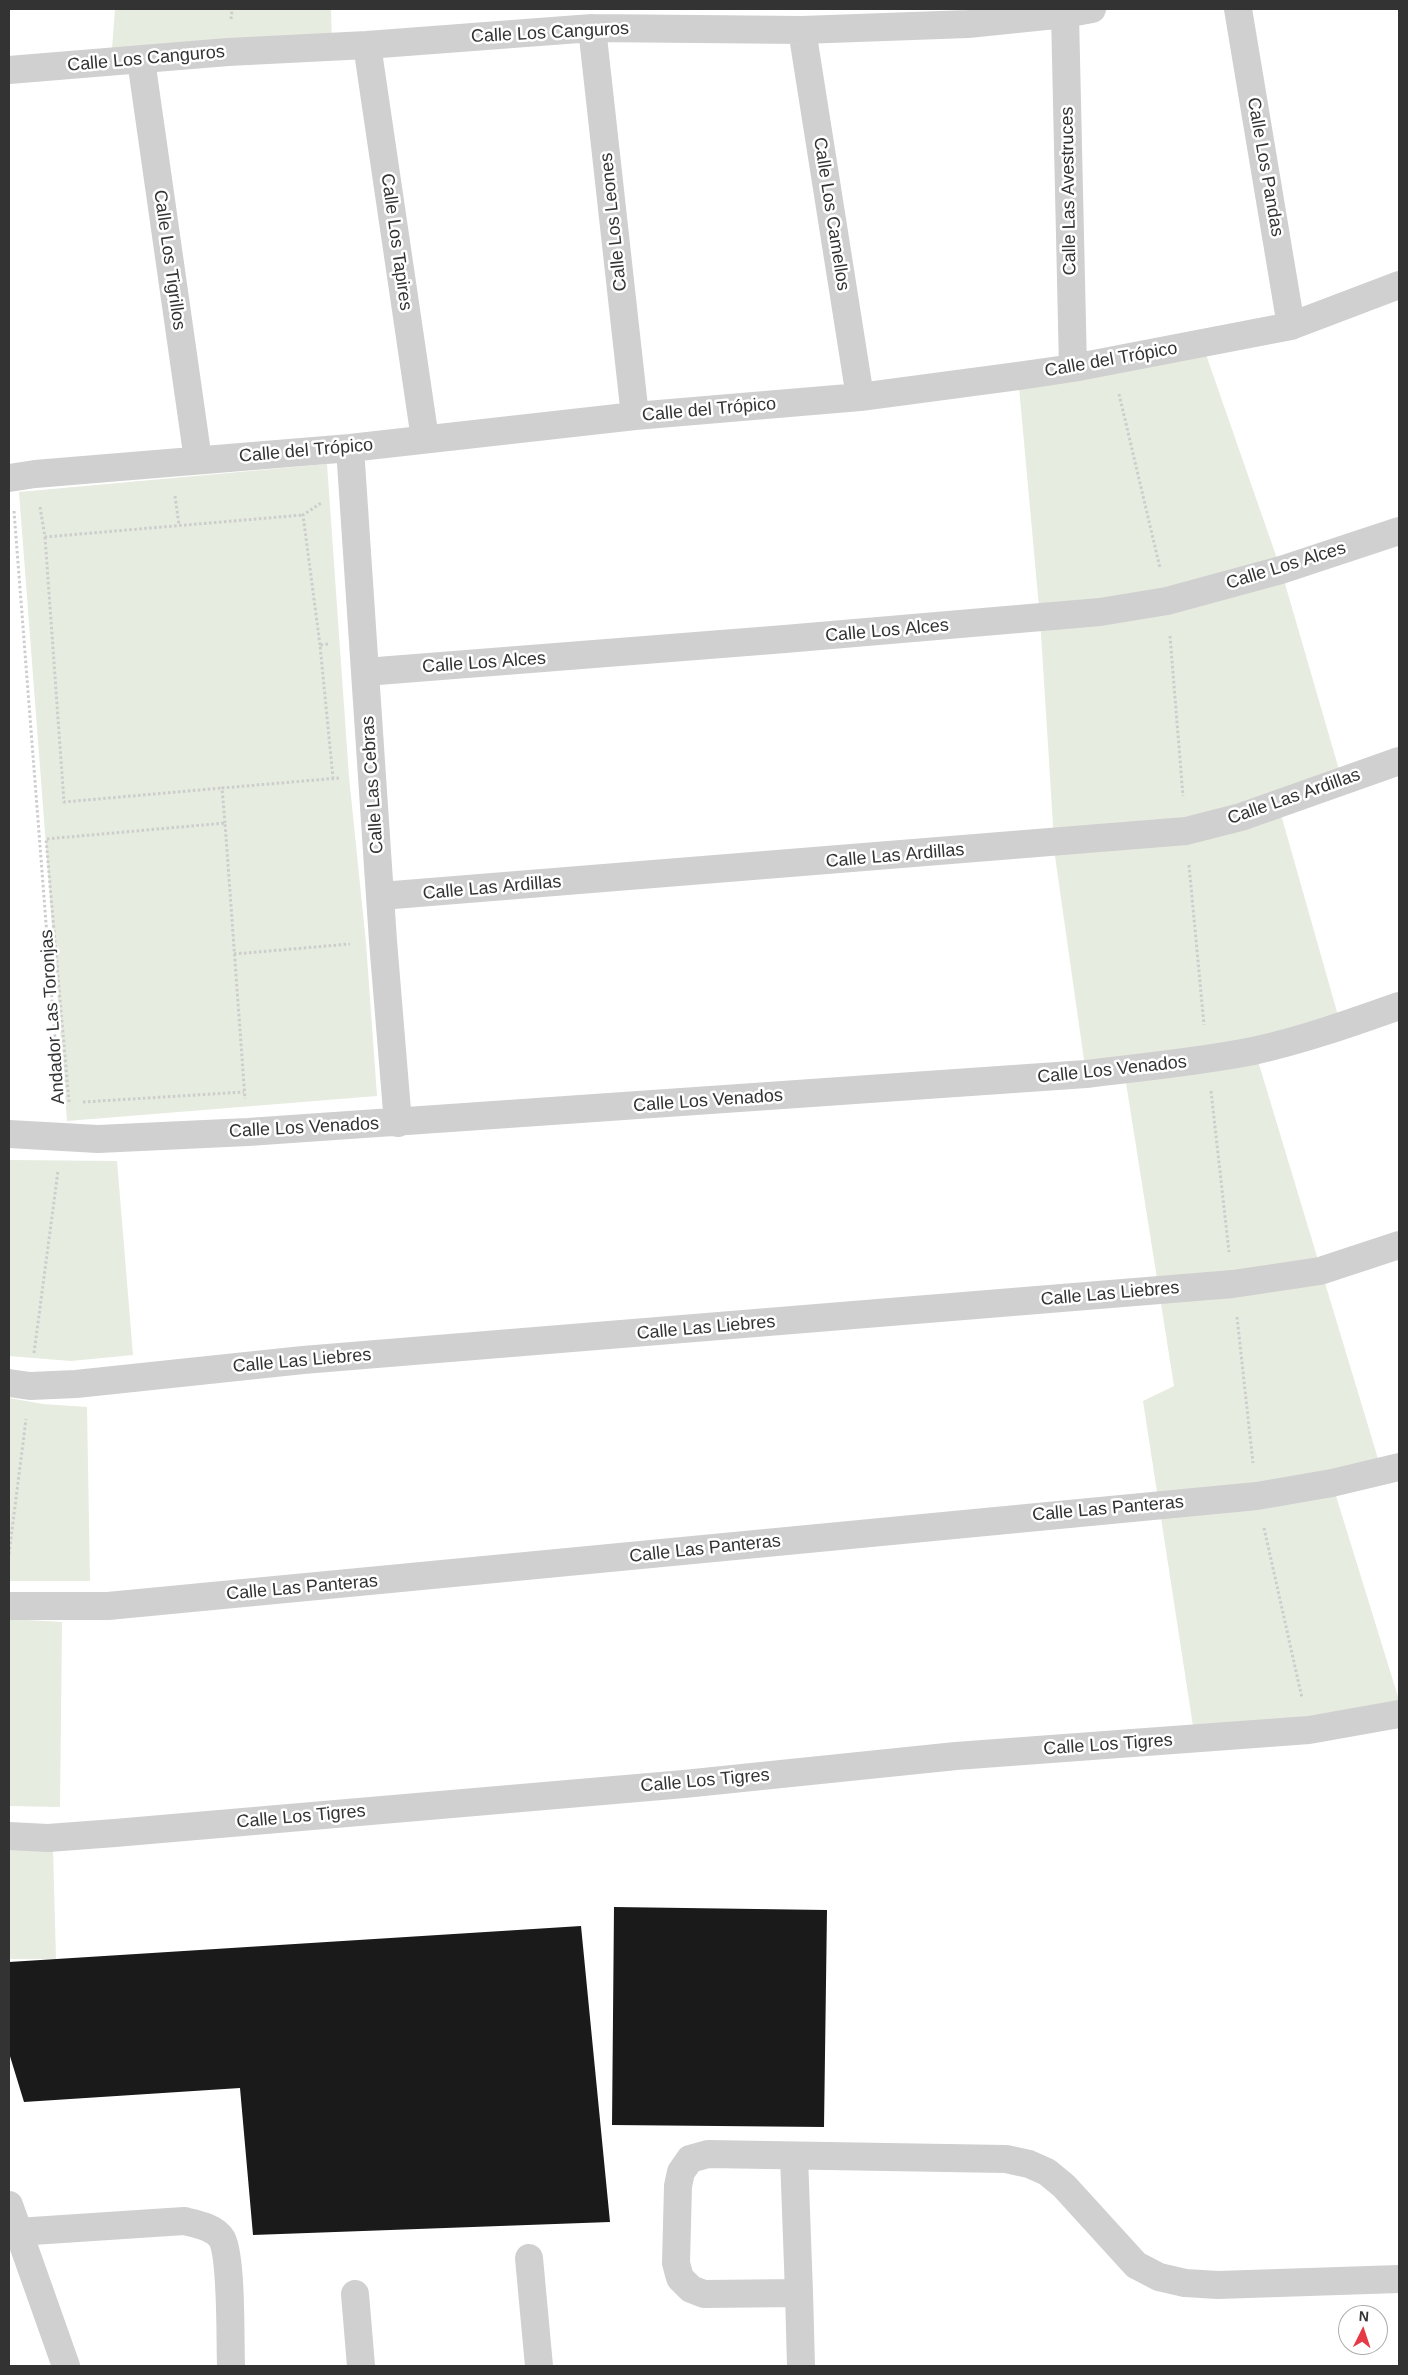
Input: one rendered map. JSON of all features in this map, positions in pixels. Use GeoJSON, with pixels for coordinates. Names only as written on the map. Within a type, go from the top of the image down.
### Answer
{"type":"FeatureCollection","features":[{"type":"Feature","properties":{"kind":"street","name":"Calle Los Canguros"},"geometry":{"type":"LineString","coordinates":[[9,70],[228,52],[367,45],[592,28],[802,30],[968,24],[1065,14],[1092,9]]}},
{"type":"Feature","properties":{"kind":"street","name":"Calle Los Pandas"},"geometry":{"type":"LineString","coordinates":[[1238,9],[1292,326]]}},
{"type":"Feature","properties":{"kind":"street","name":"Calle Las Avestruces"},"geometry":{"type":"LineString","coordinates":[[1065,14],[1073,368]]}},
{"type":"Feature","properties":{"kind":"street","name":"Calle Los Leones"},"geometry":{"type":"LineString","coordinates":[[592,28],[635,416]]}},
{"type":"Feature","properties":{"kind":"street","name":"Calle Los Camellos"},"geometry":{"type":"LineString","coordinates":[[802,30],[860,398]]}},
{"type":"Feature","properties":{"kind":"street","name":"Calle Los Tapires"},"geometry":{"type":"LineString","coordinates":[[367,45],[425,440]]}},
{"type":"Feature","properties":{"kind":"street","name":"Calle Los Tigrillos"},"geometry":{"type":"LineString","coordinates":[[141,60],[198,460]]}},
{"type":"Feature","properties":{"kind":"street","name":"Calle del Trópico"},"geometry":{"type":"LineString","coordinates":[[16,474],[350,448],[635,416],[860,398],[1073,368],[1292,326],[1399,285]]}},
{"type":"Feature","properties":{"kind":"street","name":"Calle Las Cebras"},"geometry":{"type":"LineString","coordinates":[[350,448],[383,941],[398,1123]]}},
{"type":"Feature","properties":{"kind":"street","name":"Calle Los Alces"},"geometry":{"type":"LineString","coordinates":[[365,672],[785,640],[1100,612],[1168,601],[1280,570],[1399,531]]}},
{"type":"Feature","properties":{"kind":"street","name":"Calle Las Ardillas"},"geometry":{"type":"LineString","coordinates":[[381,896],[1186,831],[1241,817],[1399,762]]}},
{"type":"Feature","properties":{"kind":"street","name":"Calle Los Venados"},"geometry":{"type":"LineString","coordinates":[[9,1134],[98,1139],[248,1132],[1086,1074],[1208,1059],[1255,1050],[1341,1026],[1399,1006]]}},
{"type":"Feature","properties":{"kind":"street","name":"Calle Las Liebres"},"geometry":{"type":"LineString","coordinates":[[20,1384],[76,1384],[313,1360],[1233,1284],[1320,1271],[1399,1245]]}},
{"type":"Feature","properties":{"kind":"street","name":"Calle Las Panteras"},"geometry":{"type":"LineString","coordinates":[[9,1606],[108,1606],[1257,1496],[1332,1483],[1399,1467]]}},
{"type":"Feature","properties":{"kind":"street","name":"Calle Los Tigres"},"geometry":{"type":"LineString","coordinates":[[9,1836],[48,1838],[116,1833],[684,1784],[965,1756],[1309,1730],[1399,1714]]}},
{"type":"Feature","properties":{"kind":"street"},"geometry":{"type":"LineString","coordinates":[[799,2293],[704,2294],[691,2289],[680,2278],[676,2263],[678,2186],[681,2172],[690,2159],[708,2154],[1006,2159],[1029,2164],[1047,2172],[1064,2186],[1136,2265],[1159,2277],[1185,2283],[1218,2285],[1399,2279]]}},
{"type":"Feature","properties":{"kind":"street"},"geometry":{"type":"LineString","coordinates":[[794,2156],[801,2366]]}},
{"type":"Feature","properties":{"kind":"street"},"geometry":{"type":"LineString","coordinates":[[9,2205],[66,2366]]}},
{"type":"Feature","properties":{"kind":"street"},"geometry":{"type":"LineString","coordinates":[[17,2232],[184,2221],[204,2225],[221,2238],[227,2260],[231,2366]]}},
{"type":"Feature","properties":{"kind":"street"},"geometry":{"type":"LineString","coordinates":[[528,2258],[539,2366]]}},
{"type":"Feature","properties":{"kind":"street"},"geometry":{"type":"LineString","coordinates":[[355,2294],[361,2366]]}},
{"type":"Feature","properties":{"kind":"path"},"geometry":{"type":"LineString","coordinates":[[16,474],[45,537],[64,802],[373,775]]}},
{"type":"Feature","properties":{"kind":"path","name":"Andador Las Toronjas"},"geometry":{"type":"LineString","coordinates":[[9,1554],[20,1384],[42,1275],[62,1137],[16,474]]}},
{"type":"Feature","properties":{"kind":"path"},"geometry":{"type":"LineString","coordinates":[[45,537],[303,515],[353,482]]}},
{"type":"Feature","properties":{"kind":"path"},"geometry":{"type":"LineString","coordinates":[[303,515],[320,645]]}},
{"type":"Feature","properties":{"kind":"path"},"geometry":{"type":"LineString","coordinates":[[222,788],[248,1132]]}},
{"type":"Feature","properties":{"kind":"path"},"geometry":{"type":"LineString","coordinates":[[225,823],[46,839],[68,1102],[244,1092]]}},
{"type":"Feature","properties":{"kind":"path"},"geometry":{"type":"LineString","coordinates":[[234,954],[383,941]]}},
{"type":"Feature","properties":{"kind":"shaded area"},"geometry":{"type":"Polygon","coordinates":[[[115,9],[331,9],[332,47],[111,62],[115,9]]]}},
{"type":"Feature","properties":{"kind":"shaded area"},"geometry":{"type":"Polygon","coordinates":[[[1202,343],[1281,570],[1342,780],[1278,804],[1341,1026],[1255,1051],[1382,1472],[1332,1483],[1399,1700],[1399,1714],[1195,1739],[1143,1401],[1174,1386],[1124,1070],[1086,1074],[1055,856],[1040,618],[1018,376],[1202,343]]]}},
{"type":"Feature","properties":{"kind":"shaded area"},"geometry":{"type":"Polygon","coordinates":[[[327,464],[349,777],[366,943],[377,1096],[67,1121],[19,492],[327,464]]]}},
{"type":"Feature","properties":{"kind":"shaded area"},"geometry":{"type":"Polygon","coordinates":[[[9,1160],[117,1161],[133,1355],[71,1361],[9,1356],[9,1160]]]}},
{"type":"Feature","properties":{"kind":"shaded area"},"geometry":{"type":"Polygon","coordinates":[[[9,1398],[43,1404],[87,1407],[90,1581],[9,1581],[9,1398]]]}},
{"type":"Feature","properties":{"kind":"shaded area"},"geometry":{"type":"Polygon","coordinates":[[[9,1619],[62,1622],[60,1807],[9,1806],[9,1619]]]}},
{"type":"Feature","properties":{"kind":"shaded area"},"geometry":{"type":"Polygon","coordinates":[[[9,1849],[53,1850],[56,1959],[9,1959],[9,1849]]]}},
{"type":"Feature","properties":{"kind":"building"},"geometry":{"type":"Polygon","coordinates":[[[614,1907],[827,1910],[824,2127],[612,2125],[614,1907]]]}},
{"type":"Feature","properties":{"kind":"building"},"geometry":{"type":"Polygon","coordinates":[[[581,1926],[610,2222],[253,2235],[240,2088],[24,2102],[9,2053],[9,1962],[581,1926]]]}}]}
